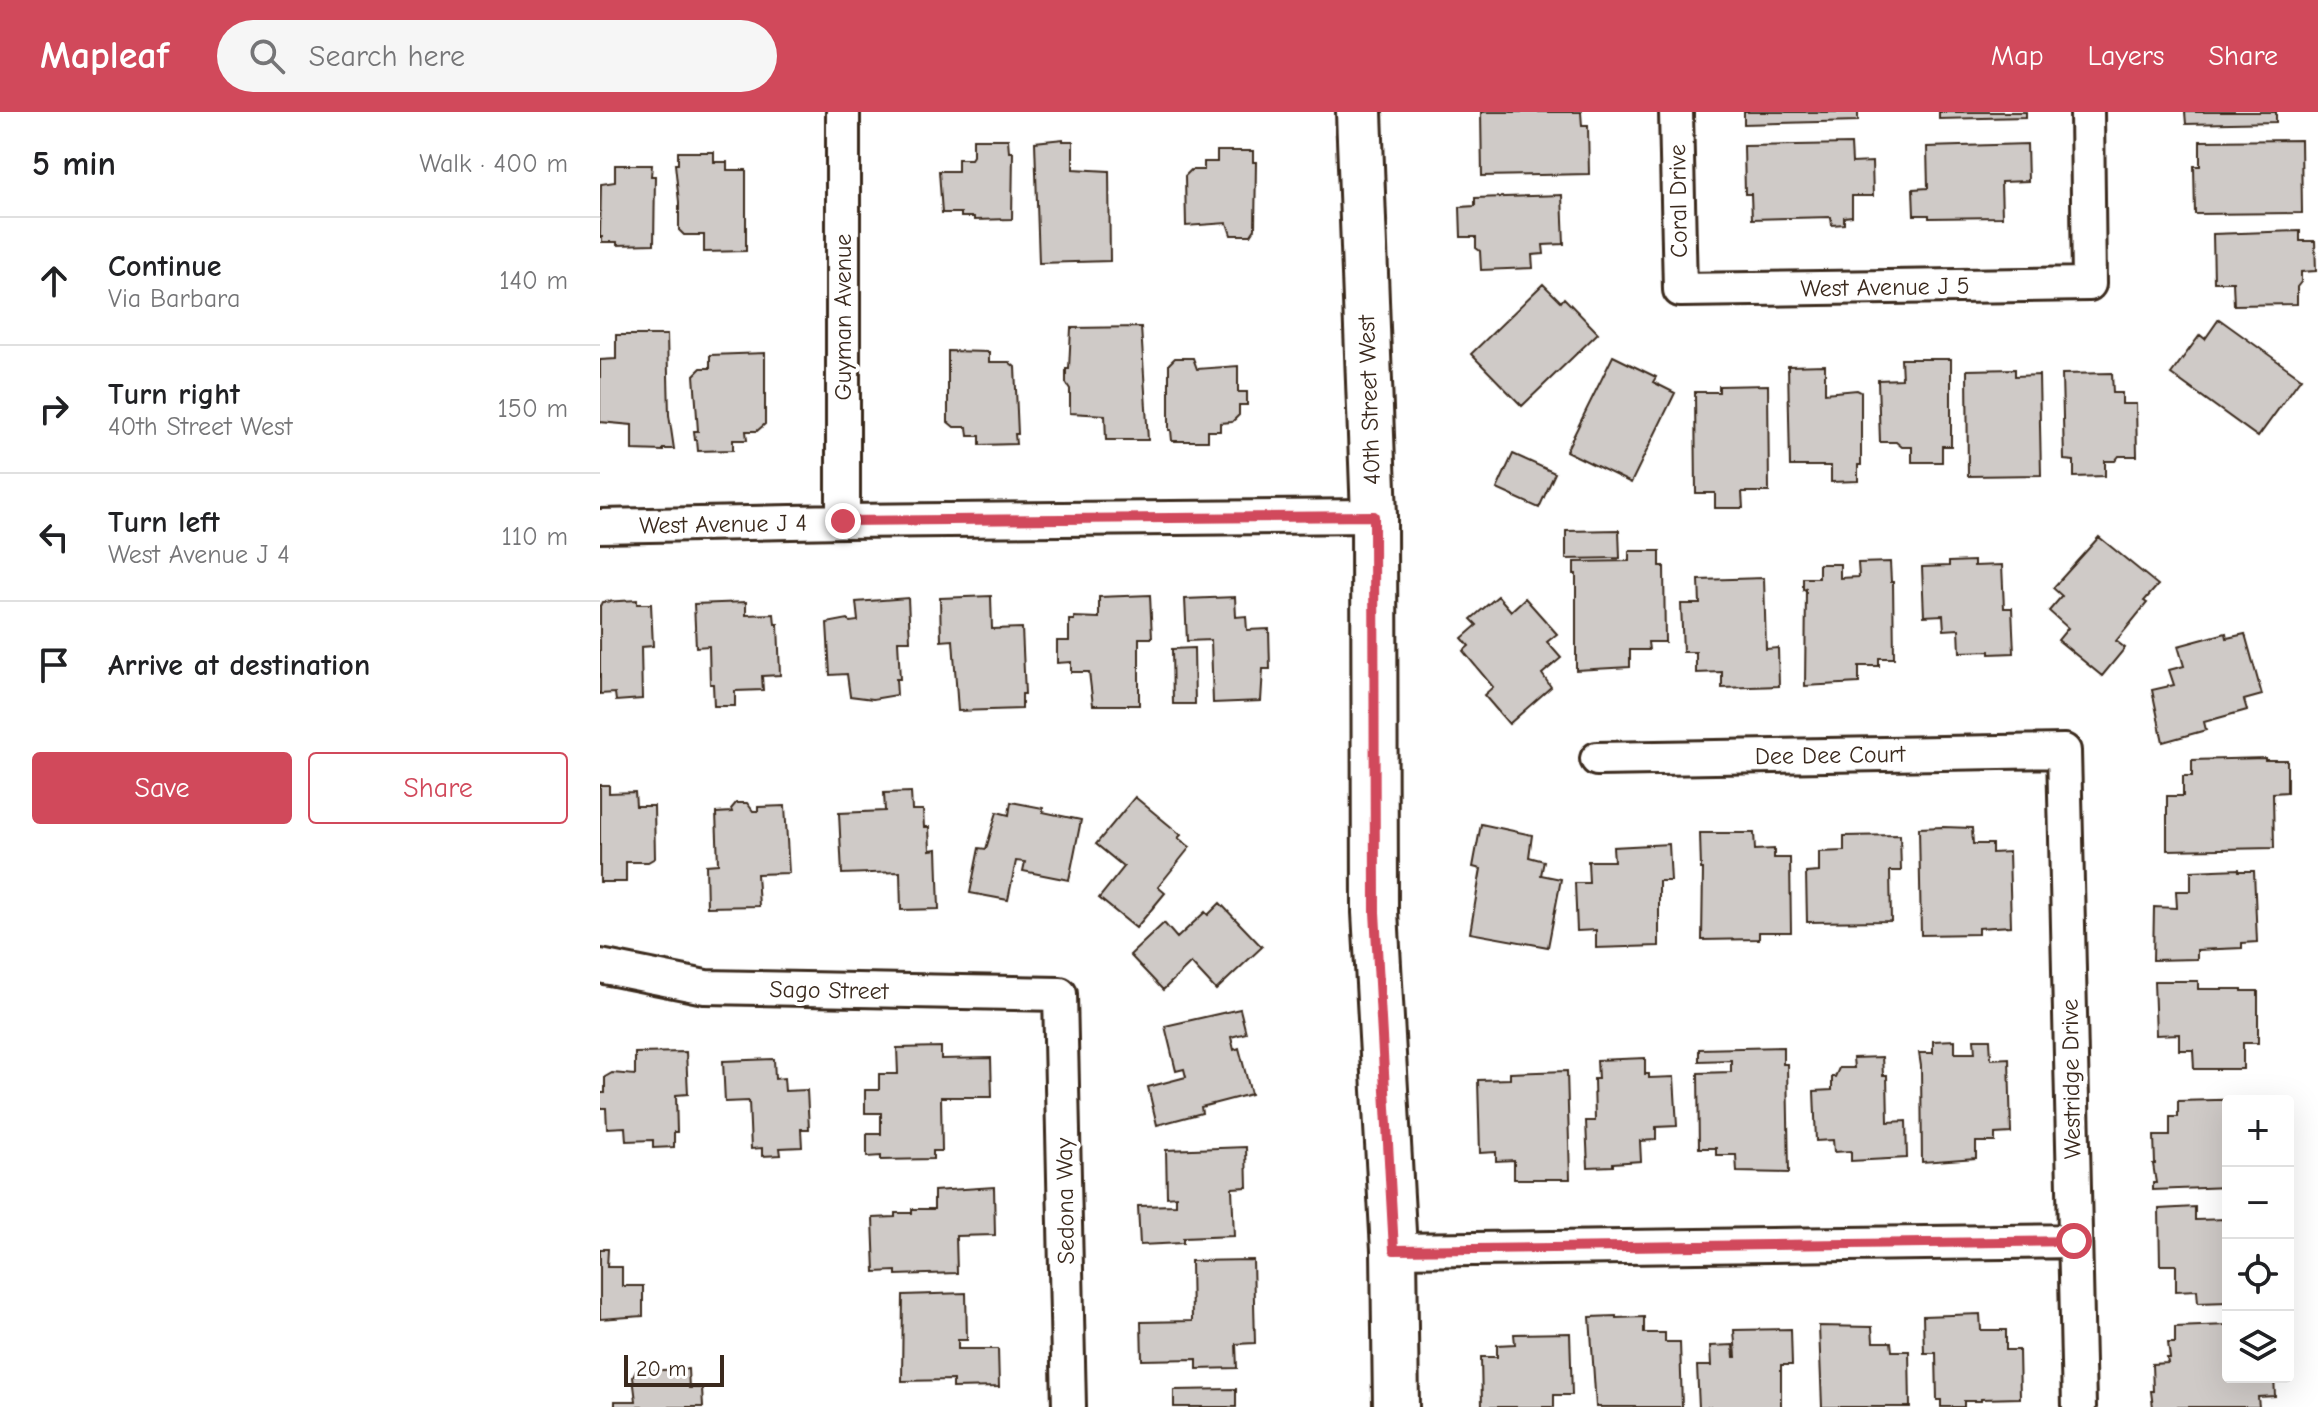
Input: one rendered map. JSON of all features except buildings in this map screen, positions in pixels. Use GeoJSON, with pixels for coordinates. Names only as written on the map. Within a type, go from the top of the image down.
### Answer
{"type":"FeatureCollection","features":[{"type":"Feature","properties":{"kind":"main road","name":"40th Street West"},"geometry":{"type":"LineString","coordinates":[[1359,112],[1374,516],[1375,912],[1394,1250],[1396,1407]]}},
{"type":"Feature","properties":{"kind":"street","name":"Guyman Avenue"},"geometry":{"type":"LineString","coordinates":[[843,112],[843,521]]}},
{"type":"Feature","properties":{"kind":"street","name":"Coral Drive"},"geometry":{"type":"LineString","coordinates":[[1676,112],[1680,290]]}},
{"type":"Feature","properties":{"kind":"street","name":"West Avenue J 5"},"geometry":{"type":"LineString","coordinates":[[1680,290],[2089,284],[2087,112]]}},
{"type":"Feature","properties":{"kind":"street","name":"West Avenue J 4"},"geometry":{"type":"LineString","coordinates":[[600,526],[1374,516]]}},
{"type":"Feature","properties":{"kind":"street","name":"Dee Dee Court"},"geometry":{"type":"LineString","coordinates":[[1597,759],[2064,751]]}},
{"type":"Feature","properties":{"kind":"street","name":"Westridge Drive"},"geometry":{"type":"LineString","coordinates":[[2064,751],[2079,1407]]}},
{"type":"Feature","properties":{"kind":"street","name":"Sago Street"},"geometry":{"type":"LineString","coordinates":[[600,966],[705,987],[1060,994]]}},
{"type":"Feature","properties":{"kind":"street","name":"Sedona Way"},"geometry":{"type":"LineString","coordinates":[[1060,994],[1069,1407]]}},
{"type":"Feature","properties":{"kind":"street"},"geometry":{"type":"LineString","coordinates":[[1394,1250],[2074,1241]]}},
{"type":"Feature","properties":{"kind":"route"},"geometry":{"type":"LineString","coordinates":[[843,521],[1374,516],[1375,912],[1394,1250],[2074,1241]]}}]}
